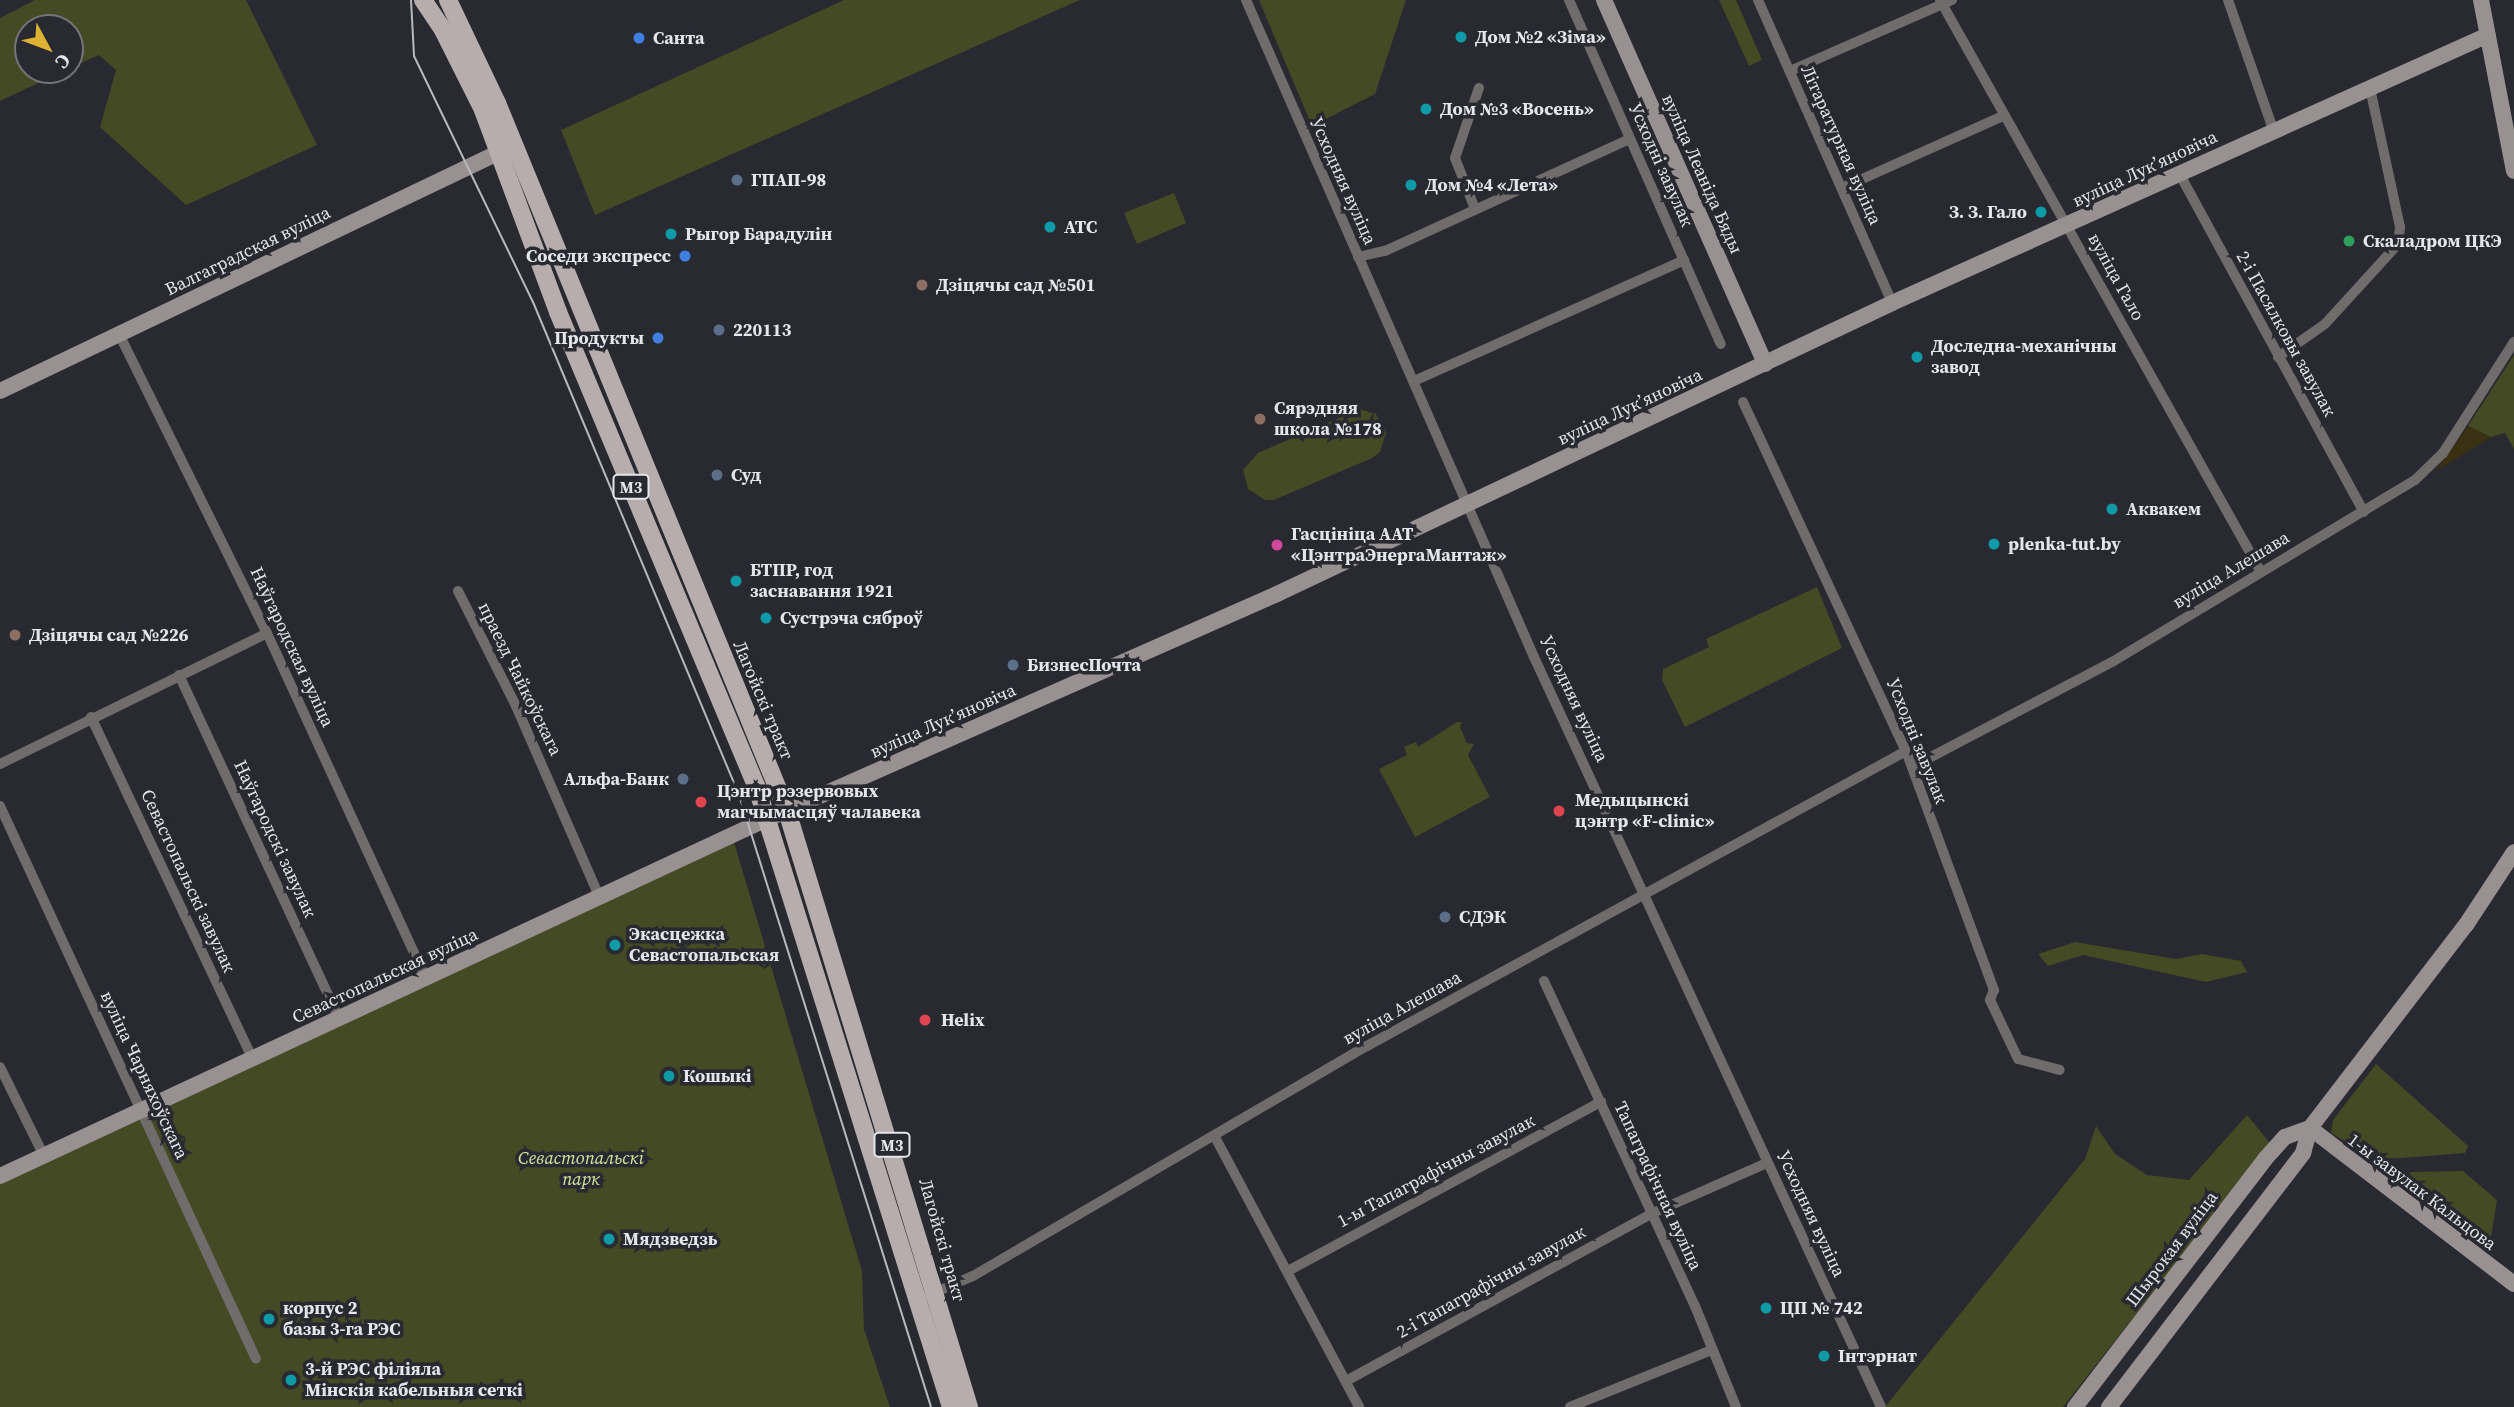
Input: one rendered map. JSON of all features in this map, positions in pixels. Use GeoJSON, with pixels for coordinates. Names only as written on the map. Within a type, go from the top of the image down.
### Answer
{"type":"FeatureCollection","features":[{"type":"Feature","properties":{"kind":"main road","name":"М3"},"geometry":{"type":"LineString","coordinates":[[423,0],[443,30],[506,148]]}},
{"type":"Feature","properties":{"kind":"main road","name":"М3"},"geometry":{"type":"LineString","coordinates":[[448,0],[506,148],[558,312],[768,820],[951,1407]]}},
{"type":"Feature","properties":{"kind":"main road","name":"вуліца Леаніда Бяды"},"geometry":{"type":"LineString","coordinates":[[1604,0],[1765,364]]}},
{"type":"Feature","properties":{"kind":"main road"},"geometry":{"type":"LineString","coordinates":[[2481,0],[2514,171]]}},
{"type":"Feature","properties":{"kind":"main road","name":"вуліца Лукʼяновіча"},"geometry":{"type":"LineString","coordinates":[[787,811],[1176,640],[1892,303],[2488,34]]}},
{"type":"Feature","properties":{"kind":"main road","name":"Валгаградская вуліца"},"geometry":{"type":"LineString","coordinates":[[0,391],[506,148]]}},
{"type":"Feature","properties":{"kind":"main road","name":"Лагойскі тракт"},"geometry":{"type":"LineString","coordinates":[[506,148],[787,811],[969,1407]]}},
{"type":"Feature","properties":{"kind":"main road","name":"Севастопальская вуліца"},"geometry":{"type":"LineString","coordinates":[[0,1176],[787,811]]}},
{"type":"Feature","properties":{"kind":"main road","name":"Шырокая вуліца"},"geometry":{"type":"LineString","coordinates":[[2109,1407],[2303,1153],[2310,1128],[2466,925],[2514,852]]}},
{"type":"Feature","properties":{"kind":"main road","name":"Шырокая вуліца"},"geometry":{"type":"LineString","coordinates":[[2075,1407],[2265,1158],[2286,1137],[2310,1128]]}},
{"type":"Feature","properties":{"kind":"main road","name":"1-ы завулак Кальцова"},"geometry":{"type":"LineString","coordinates":[[2310,1128],[2514,1284]]}},
{"type":"Feature","properties":{"kind":"street","name":"Усходняя вуліца"},"geometry":{"type":"LineString","coordinates":[[1246,0],[1466,505],[1881,1407]]}},
{"type":"Feature","properties":{"kind":"street","name":"Усходні завулак"},"geometry":{"type":"LineString","coordinates":[[1569,0],[1721,344]]}},
{"type":"Feature","properties":{"kind":"street","name":"Літаратурная вуліца"},"geometry":{"type":"LineString","coordinates":[[1758,0],[1892,303]]}},
{"type":"Feature","properties":{"kind":"street"},"geometry":{"type":"LineString","coordinates":[[2228,0],[2274,132]]}},
{"type":"Feature","properties":{"kind":"street"},"geometry":{"type":"LineString","coordinates":[[1790,71],[1945,2]]}},
{"type":"Feature","properties":{"kind":"street","name":"вуліца Гало"},"geometry":{"type":"LineString","coordinates":[[1945,2],[2003,116],[2260,572]]}},
{"type":"Feature","properties":{"kind":"street"},"geometry":{"type":"LineString","coordinates":[[1475,209],[1455,158],[1479,88]]}},
{"type":"Feature","properties":{"kind":"street"},"geometry":{"type":"LineString","coordinates":[[2278,357],[2325,324],[2399,244],[2400,227],[2370,88]]}},
{"type":"Feature","properties":{"kind":"street"},"geometry":{"type":"LineString","coordinates":[[1842,188],[2003,116]]}},
{"type":"Feature","properties":{"kind":"street"},"geometry":{"type":"LineString","coordinates":[[1358,257],[1385,251],[1630,139]]}},
{"type":"Feature","properties":{"kind":"street","name":"2-і Пасялковы завулак"},"geometry":{"type":"LineString","coordinates":[[2179,173],[2364,512]]}},
{"type":"Feature","properties":{"kind":"street"},"geometry":{"type":"LineString","coordinates":[[1414,381],[1684,260]]}},
{"type":"Feature","properties":{"kind":"street","name":"Наўгародская вуліца"},"geometry":{"type":"LineString","coordinates":[[119,334],[267,634],[426,978]]}},
{"type":"Feature","properties":{"kind":"street","name":"вуліца Алешава"},"geometry":{"type":"LineString","coordinates":[[1912,767],[2112,662],[2364,512],[2435,464],[2514,342]]}},
{"type":"Feature","properties":{"kind":"street","name":"Усходні завулак"},"geometry":{"type":"LineString","coordinates":[[1743,402],[1906,751],[1994,990],[1990,1000],[2012,1047],[2018,1059],[2060,1070]]}},
{"type":"Feature","properties":{"kind":"street","name":"праезд Чайкоўскага"},"geometry":{"type":"LineString","coordinates":[[458,592],[516,706],[600,898]]}},
{"type":"Feature","properties":{"kind":"street"},"geometry":{"type":"LineString","coordinates":[[0,764],[179,674],[267,634]]}},
{"type":"Feature","properties":{"kind":"street","name":"Наўгародскі завулак"},"geometry":{"type":"LineString","coordinates":[[179,674],[339,1018]]}},
{"type":"Feature","properties":{"kind":"street","name":"Севастопальскі завулак"},"geometry":{"type":"LineString","coordinates":[[91,717],[253,1060]]}},
{"type":"Feature","properties":{"kind":"street","name":"вуліца Алешава"},"geometry":{"type":"LineString","coordinates":[[917,1299],[973,1276],[1367,1046],[1646,896],[1906,751]]}},
{"type":"Feature","properties":{"kind":"street","name":"вуліца Чарняхоўскага"},"geometry":{"type":"LineString","coordinates":[[0,806],[256,1359]]}},
{"type":"Feature","properties":{"kind":"street","name":"Тапаграфічная вуліца"},"geometry":{"type":"LineString","coordinates":[[1544,981],[1653,1213],[1736,1407]]}},
{"type":"Feature","properties":{"kind":"street"},"geometry":{"type":"LineString","coordinates":[[0,1067],[44,1156]]}},
{"type":"Feature","properties":{"kind":"street","name":"1-ы Тапаграфічны завулак"},"geometry":{"type":"LineString","coordinates":[[1288,1271],[1601,1101]]}},
{"type":"Feature","properties":{"kind":"street"},"geometry":{"type":"LineString","coordinates":[[1215,1137],[1359,1407]]}},
{"type":"Feature","properties":{"kind":"street","name":"2-і Тапаграфічны завулак"},"geometry":{"type":"LineString","coordinates":[[1346,1381],[1653,1213],[1767,1163]]}},
{"type":"Feature","properties":{"kind":"street"},"geometry":{"type":"LineString","coordinates":[[1570,1407],[1712,1350]]}},
{"type":"Feature","properties":{"kind":"green space"},"geometry":{"type":"Polygon","coordinates":[[[35,0],[246,0],[317,145],[186,205],[100,127],[116,70],[99,55],[84,62],[84,14],[14,14],[14,84],[36,84],[0,101],[0,18],[35,0]]]}},
{"type":"Feature","properties":{"kind":"green space"},"geometry":{"type":"Polygon","coordinates":[[[844,0],[1080,0],[595,215],[561,130],[844,0]]]}},
{"type":"Feature","properties":{"kind":"green space"},"geometry":{"type":"Polygon","coordinates":[[[1259,0],[1406,0],[1375,94],[1312,126],[1259,0]]]}},
{"type":"Feature","properties":{"kind":"green space"},"geometry":{"type":"Polygon","coordinates":[[[1719,0],[1736,0],[1762,60],[1749,66],[1719,0]]]}},
{"type":"Feature","properties":{"kind":"green space"},"geometry":{"type":"Polygon","coordinates":[[[1174,193],[1186,223],[1137,244],[1124,213],[1174,193]]]}},
{"type":"Feature","properties":{"kind":"green space"},"geometry":{"type":"Polygon","coordinates":[[[2514,355],[2514,449],[2505,433],[2491,437],[2468,426],[2514,355]]]}},
{"type":"Feature","properties":{"kind":"green space"},"geometry":{"type":"Polygon","coordinates":[[[1359,409],[1376,414],[1386,433],[1380,452],[1372,458],[1274,500],[1265,500],[1248,489],[1243,470],[1258,453],[1359,409]]]}},
{"type":"Feature","properties":{"kind":"green space"},"geometry":{"type":"Polygon","coordinates":[[[1817,587],[1842,648],[1685,727],[1662,680],[1663,669],[1709,647],[1706,639],[1817,587]]]}},
{"type":"Feature","properties":{"kind":"green space"},"geometry":{"type":"Polygon","coordinates":[[[1457,722],[1462,722],[1460,727],[1467,743],[1474,744],[1468,755],[1490,797],[1415,837],[1379,769],[1407,755],[1404,747],[1416,742],[1418,747],[1457,722]]]}},
{"type":"Feature","properties":{"kind":"green space","name":"Севастопальскі парк"},"geometry":{"type":"Polygon","coordinates":[[[733,839],[862,1271],[864,1329],[890,1407],[0,1407],[0,1179],[733,839]]]}},
{"type":"Feature","properties":{"kind":"green space"},"geometry":{"type":"Polygon","coordinates":[[[2075,942],[2176,959],[2202,954],[2241,961],[2247,972],[2206,982],[2083,955],[2048,966],[2038,954],[2075,942]]]}},
{"type":"Feature","properties":{"kind":"green space"},"geometry":{"type":"Polygon","coordinates":[[[2376,1064],[2468,1146],[2465,1153],[2377,1160],[2331,1133],[2333,1120],[2376,1064]]]}},
{"type":"Feature","properties":{"kind":"green space"},"geometry":{"type":"Polygon","coordinates":[[[2247,1115],[2270,1143],[2063,1407],[1885,1407],[2085,1159],[2096,1126],[2115,1154],[2147,1175],[2189,1180],[2247,1115]]]}},
{"type":"Feature","properties":{"kind":"green space"},"geometry":{"type":"Polygon","coordinates":[[[2463,1171],[2497,1200],[2489,1250],[2403,1181],[2411,1172],[2463,1171]]]}},
{"type":"Feature","properties":{"kind":"sand"},"geometry":{"type":"Polygon","coordinates":[[[2468,426],[2491,437],[2435,472],[2468,426]]]}},
{"type":"Feature","properties":{"kind":"tram line"},"geometry":{"type":"LineString","coordinates":[[411,0],[414,56],[533,302],[739,795],[931,1407]]}},
{"type":"Feature","properties":{"kind":"place","name":"Дом №2 «Зіма»"},"geometry":{"type":"Point","coordinates":[1461,37]}},
{"type":"Feature","properties":{"kind":"place","name":"Санта"},"geometry":{"type":"Point","coordinates":[639,38]}},
{"type":"Feature","properties":{"kind":"place","name":"Дом №3 «Восень»"},"geometry":{"type":"Point","coordinates":[1426,109]}},
{"type":"Feature","properties":{"kind":"place","name":"ГПАП-98"},"geometry":{"type":"Point","coordinates":[737,180]}},
{"type":"Feature","properties":{"kind":"place","name":"Дом №4 «Лета»"},"geometry":{"type":"Point","coordinates":[1411,185]}},
{"type":"Feature","properties":{"kind":"place","name":"З. З. Гало"},"geometry":{"type":"Point","coordinates":[2041,212]}},
{"type":"Feature","properties":{"kind":"place","name":"АТС"},"geometry":{"type":"Point","coordinates":[1050,227]}},
{"type":"Feature","properties":{"kind":"place","name":"Рыгор Барадулін"},"geometry":{"type":"Point","coordinates":[671,234]}},
{"type":"Feature","properties":{"kind":"place","name":"Скаладром ЦКЭ"},"geometry":{"type":"Point","coordinates":[2349,241]}},
{"type":"Feature","properties":{"kind":"place","name":"Соседи экспресс"},"geometry":{"type":"Point","coordinates":[685,256]}},
{"type":"Feature","properties":{"kind":"place","name":"Дзіцячы сад №501"},"geometry":{"type":"Point","coordinates":[922,285]}},
{"type":"Feature","properties":{"kind":"place","name":"220113"},"geometry":{"type":"Point","coordinates":[719,330]}},
{"type":"Feature","properties":{"kind":"place","name":"Продукты"},"geometry":{"type":"Point","coordinates":[658,338]}},
{"type":"Feature","properties":{"kind":"place","name":"Доследна-механічны завод"},"geometry":{"type":"Point","coordinates":[1917,357]}},
{"type":"Feature","properties":{"kind":"place","name":"Сярэдняя школа №178"},"geometry":{"type":"Point","coordinates":[1260,419]}},
{"type":"Feature","properties":{"kind":"place","name":"Суд"},"geometry":{"type":"Point","coordinates":[717,475]}},
{"type":"Feature","properties":{"kind":"place","name":"Аквакем"},"geometry":{"type":"Point","coordinates":[2112,509]}},
{"type":"Feature","properties":{"kind":"place","name":"plenka-tut.by"},"geometry":{"type":"Point","coordinates":[1994,544]}},
{"type":"Feature","properties":{"kind":"place","name":"Гасцініца ААТ «ЦэнтраЭнергаМантаж»"},"geometry":{"type":"Point","coordinates":[1277,545]}},
{"type":"Feature","properties":{"kind":"place","name":"БТПР, год заснавання 1921"},"geometry":{"type":"Point","coordinates":[736,581]}},
{"type":"Feature","properties":{"kind":"place","name":"Сустрэча сяброў"},"geometry":{"type":"Point","coordinates":[766,618]}},
{"type":"Feature","properties":{"kind":"place","name":"Дзіцячы сад №226"},"geometry":{"type":"Point","coordinates":[15,635]}},
{"type":"Feature","properties":{"kind":"place","name":"БизнесПочта"},"geometry":{"type":"Point","coordinates":[1013,665]}},
{"type":"Feature","properties":{"kind":"place","name":"Альфа-Банк"},"geometry":{"type":"Point","coordinates":[683,779]}},
{"type":"Feature","properties":{"kind":"place","name":"Цэнтр рэзервовых магчымасцяў чалавека"},"geometry":{"type":"Point","coordinates":[701,802]}},
{"type":"Feature","properties":{"kind":"place","name":"Медыцынскі цэнтр «F-clinic»"},"geometry":{"type":"Point","coordinates":[1559,811]}},
{"type":"Feature","properties":{"kind":"place","name":"СДЭК"},"geometry":{"type":"Point","coordinates":[1445,917]}},
{"type":"Feature","properties":{"kind":"place","name":"Экасцежка Севастопальская"},"geometry":{"type":"Point","coordinates":[615,945]}},
{"type":"Feature","properties":{"kind":"place","name":"Helix"},"geometry":{"type":"Point","coordinates":[925,1020]}},
{"type":"Feature","properties":{"kind":"place","name":"Кошыкі"},"geometry":{"type":"Point","coordinates":[669,1076]}},
{"type":"Feature","properties":{"kind":"place","name":"Мядзведзь"},"geometry":{"type":"Point","coordinates":[609,1239]}},
{"type":"Feature","properties":{"kind":"place","name":"ЦП № 742"},"geometry":{"type":"Point","coordinates":[1766,1308]}},
{"type":"Feature","properties":{"kind":"place","name":"корпус 2 базы 3-га РЭС"},"geometry":{"type":"Point","coordinates":[269,1319]}},
{"type":"Feature","properties":{"kind":"place","name":"Інтэрнат"},"geometry":{"type":"Point","coordinates":[1824,1356]}},
{"type":"Feature","properties":{"kind":"place","name":"3-й РЭС філіяла Мінскія кабельныя сеткі"},"geometry":{"type":"Point","coordinates":[291,1380]}}]}
